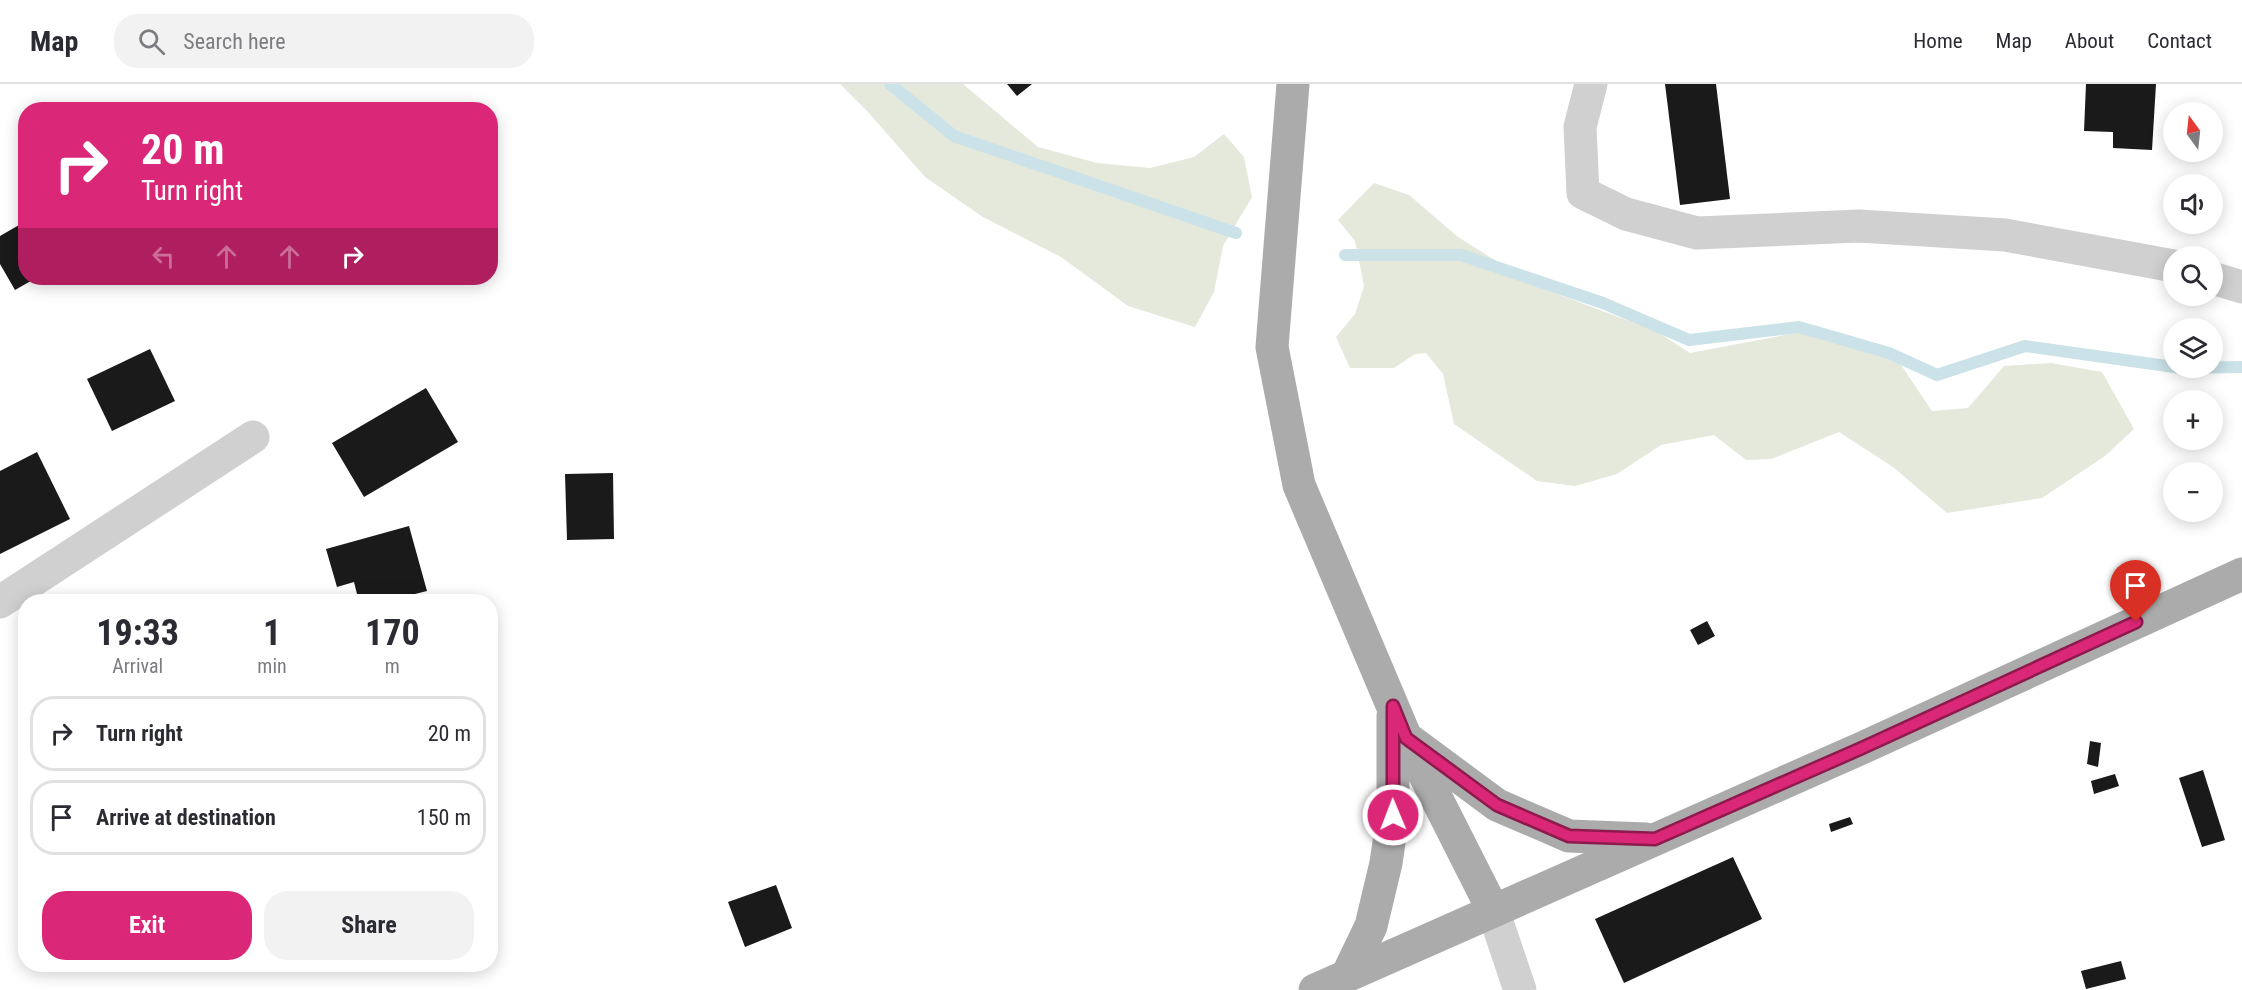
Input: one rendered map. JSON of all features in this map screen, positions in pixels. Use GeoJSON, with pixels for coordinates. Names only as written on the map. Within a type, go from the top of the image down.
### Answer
{"type":"FeatureCollection","features":[{"type":"Feature","properties":{"kind":"main road"},"geometry":{"type":"LineString","coordinates":[[1293,84],[1272,347],[1299,485],[1406,738],[1493,910]]}},
{"type":"Feature","properties":{"kind":"main road"},"geometry":{"type":"LineString","coordinates":[[1315,990],[1862,748],[2242,574]]}},
{"type":"Feature","properties":{"kind":"main road"},"geometry":{"type":"LineString","coordinates":[[1347,976],[1371,926],[1386,863],[1393,815],[1393,706]]}},
{"type":"Feature","properties":{"kind":"main road"},"geometry":{"type":"LineString","coordinates":[[1406,738],[1497,805],[1569,836],[1655,839]]}},
{"type":"Feature","properties":{"kind":"street"},"geometry":{"type":"LineString","coordinates":[[1591,84],[1580,128],[1583,193],[1626,214],[1697,233],[1859,226],[2005,235],[2163,264]]}},
{"type":"Feature","properties":{"kind":"street"},"geometry":{"type":"LineString","coordinates":[[2223,281],[2242,287]]}},
{"type":"Feature","properties":{"kind":"street"},"geometry":{"type":"LineString","coordinates":[[0,602],[253,437]]}},
{"type":"Feature","properties":{"kind":"street"},"geometry":{"type":"LineString","coordinates":[[1493,910],[1520,990]]}},
{"type":"Feature","properties":{"kind":"shaded area"},"geometry":{"type":"Polygon","coordinates":[[[840,84],[963,84],[1038,147],[1097,163],[1150,168],[1194,157],[1224,134],[1244,157],[1252,197],[1223,246],[1214,292],[1195,327],[1128,306],[1061,257],[983,217],[925,177],[840,84]]]}},
{"type":"Feature","properties":{"kind":"shaded area"},"geometry":{"type":"Polygon","coordinates":[[[1374,183],[1409,195],[1458,237],[1536,286],[1656,331],[1690,353],[1801,332],[1834,334],[1901,365],[1932,411],[1968,408],[2004,366],[2051,363],[2102,372],[2134,429],[2105,456],[2042,498],[1947,513],[1893,467],[1839,432],[1771,459],[1746,460],[1714,435],[1661,445],[1617,474],[1575,486],[1537,481],[1454,424],[1443,374],[1426,353],[1415,354],[1394,368],[1350,368],[1336,337],[1355,314],[1364,286],[1355,241],[1338,220],[1374,183]]]}},
{"type":"Feature","properties":{"kind":"building"},"geometry":{"type":"Polygon","coordinates":[[[1007,84],[1032,84],[1017,96],[1007,84]]]}},
{"type":"Feature","properties":{"kind":"building"},"geometry":{"type":"Polygon","coordinates":[[[1665,84],[1716,84],[1730,199],[1680,205],[1665,84]]]}},
{"type":"Feature","properties":{"kind":"building"},"geometry":{"type":"Polygon","coordinates":[[[2086,84],[2156,84],[2152,150],[2113,148],[2113,132],[2084,131],[2086,84]]]}},
{"type":"Feature","properties":{"kind":"building"},"geometry":{"type":"Polygon","coordinates":[[[18,226],[18,285],[24,285],[15,290],[0,264],[0,236],[18,226]]]}},
{"type":"Feature","properties":{"kind":"building"},"geometry":{"type":"Polygon","coordinates":[[[150,349],[175,401],[112,431],[87,379],[150,349]]]}},
{"type":"Feature","properties":{"kind":"building"},"geometry":{"type":"Polygon","coordinates":[[[426,388],[458,442],[364,497],[332,443],[426,388]]]}},
{"type":"Feature","properties":{"kind":"building"},"geometry":{"type":"Polygon","coordinates":[[[37,452],[70,519],[0,554],[0,471],[37,452]]]}},
{"type":"Feature","properties":{"kind":"building"},"geometry":{"type":"Polygon","coordinates":[[[613,473],[614,539],[567,540],[565,474],[613,473]]]}},
{"type":"Feature","properties":{"kind":"building"},"geometry":{"type":"Polygon","coordinates":[[[409,526],[427,591],[415,594],[357,594],[354,582],[337,587],[326,549],[409,526]]]}},
{"type":"Feature","properties":{"kind":"building"},"geometry":{"type":"Polygon","coordinates":[[[1707,621],[1715,636],[1698,645],[1690,630],[1707,621]]]}},
{"type":"Feature","properties":{"kind":"building"},"geometry":{"type":"Polygon","coordinates":[[[2090,741],[2101,743],[2098,767],[2087,764],[2090,741]]]}},
{"type":"Feature","properties":{"kind":"building"},"geometry":{"type":"Polygon","coordinates":[[[2203,770],[2225,840],[2202,847],[2179,778],[2203,770]]]}},
{"type":"Feature","properties":{"kind":"building"},"geometry":{"type":"Polygon","coordinates":[[[2115,774],[2119,786],[2094,794],[2091,781],[2115,774]]]}},
{"type":"Feature","properties":{"kind":"building"},"geometry":{"type":"Polygon","coordinates":[[[1850,817],[1853,824],[1831,832],[1829,824],[1850,817]]]}},
{"type":"Feature","properties":{"kind":"building"},"geometry":{"type":"Polygon","coordinates":[[[1733,857],[1762,919],[1624,983],[1595,919],[1733,857]]]}},
{"type":"Feature","properties":{"kind":"building"},"geometry":{"type":"Polygon","coordinates":[[[776,885],[792,928],[745,947],[728,902],[776,885]]]}},
{"type":"Feature","properties":{"kind":"building"},"geometry":{"type":"Polygon","coordinates":[[[2121,961],[2126,979],[2086,989],[2081,971],[2121,961]]]}},
{"type":"Feature","properties":{"kind":"waterway"},"geometry":{"type":"LineString","coordinates":[[890,84],[954,136],[1236,233]]}},
{"type":"Feature","properties":{"kind":"waterway"},"geometry":{"type":"LineString","coordinates":[[1345,255],[1461,255],[1603,303],[1689,340],[1799,327],[1889,353],[1937,375],[2025,346],[2163,365]]}},
{"type":"Feature","properties":{"kind":"waterway"},"geometry":{"type":"LineString","coordinates":[[2223,367],[2242,367]]}},
{"type":"Feature","properties":{"kind":"route"},"geometry":{"type":"LineString","coordinates":[[1393,815],[1393,706],[1406,738],[1497,805],[1569,836],[1655,839],[1862,748],[2136,622]]}}]}
